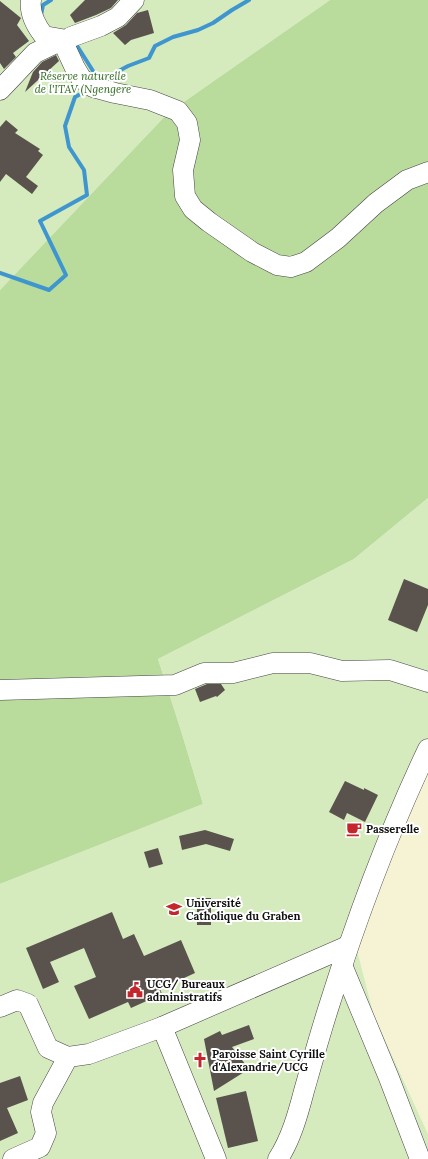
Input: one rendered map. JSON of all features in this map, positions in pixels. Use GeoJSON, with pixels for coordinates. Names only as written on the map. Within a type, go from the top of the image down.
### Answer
{"type":"FeatureCollection","features":[{"type":"Feature","properties":{"kind":"street"},"geometry":{"type":"LineString","coordinates":[[31,0],[30,5],[35,24],[44,36],[69,38]]}},
{"type":"Feature","properties":{"kind":"street"},"geometry":{"type":"LineString","coordinates":[[0,90],[35,53],[118,18],[134,0]]}},
{"type":"Feature","properties":{"kind":"street"},"geometry":{"type":"LineString","coordinates":[[69,38],[75,68],[81,78],[93,87],[150,100],[178,111],[187,123],[190,140],[183,170],[185,196],[193,209],[252,252],[277,265],[291,267],[306,262],[338,238],[376,203],[407,180],[428,172]]}},
{"type":"Feature","properties":{"kind":"street"},"geometry":{"type":"LineString","coordinates":[[0,690],[175,685],[204,673],[233,673],[273,663],[310,663],[342,671],[390,670],[428,682]]}},
{"type":"Feature","properties":{"kind":"street"},"geometry":{"type":"LineString","coordinates":[[278,1159],[282,1153],[297,1116],[328,1008],[348,946],[405,798],[428,749]]}},
{"type":"Feature","properties":{"kind":"street"},"geometry":{"type":"LineString","coordinates":[[0,1007],[17,1000],[28,1004],[48,1048],[68,1057],[89,1054],[162,1027],[348,946]]}},
{"type":"Feature","properties":{"kind":"street"},"geometry":{"type":"LineString","coordinates":[[342,965],[389,1078],[420,1159]]}},
{"type":"Feature","properties":{"kind":"street"},"geometry":{"type":"LineString","coordinates":[[162,1027],[216,1159]]}},
{"type":"Feature","properties":{"kind":"street"},"geometry":{"type":"LineString","coordinates":[[13,1159],[40,1147],[46,1133],[41,1112],[43,1103],[68,1057]]}},
{"type":"Feature","properties":{"kind":"shaded area"},"geometry":{"type":"Polygon","coordinates":[[[428,768],[428,1134],[374,1016],[355,942],[428,768]]]}},
{"type":"Feature","properties":{"kind":"green space","name":"Réserve naturelle de l'ITAV (Ngengere"},"geometry":{"type":"Polygon","coordinates":[[[0,0],[330,0],[168,113],[0,290],[0,0]]]}},
{"type":"Feature","properties":{"kind":"green space"},"geometry":{"type":"Polygon","coordinates":[[[330,0],[428,0],[428,498],[354,559],[158,659],[203,804],[0,884],[0,290],[168,113],[330,0]]]}},
{"type":"Feature","properties":{"kind":"green space","name":"Université Catholique du Graben"},"geometry":{"type":"Polygon","coordinates":[[[428,498],[428,768],[355,942],[374,1016],[428,1134],[428,1159],[0,1159],[0,884],[203,804],[158,659],[354,559],[428,498]]]}},
{"type":"Feature","properties":{"kind":"building"},"geometry":{"type":"Polygon","coordinates":[[[85,0],[118,0],[111,8],[75,23],[70,15],[85,0]]]}},
{"type":"Feature","properties":{"kind":"building"},"geometry":{"type":"Polygon","coordinates":[[[0,1],[21,18],[17,25],[29,41],[13,53],[16,57],[4,69],[0,63],[0,1]]]}},
{"type":"Feature","properties":{"kind":"building"},"geometry":{"type":"Polygon","coordinates":[[[148,10],[154,33],[131,40],[125,45],[113,33],[126,25],[137,13],[148,10]]]}},
{"type":"Feature","properties":{"kind":"building"},"geometry":{"type":"Polygon","coordinates":[[[56,55],[59,61],[25,92],[33,72],[42,62],[56,55]]]}},
{"type":"Feature","properties":{"kind":"building"},"geometry":{"type":"Polygon","coordinates":[[[6,120],[18,130],[15,133],[40,149],[38,151],[43,155],[26,177],[38,186],[32,194],[6,174],[0,182],[0,127],[6,120]]]}},
{"type":"Feature","properties":{"kind":"building"},"geometry":{"type":"Polygon","coordinates":[[[404,579],[428,589],[428,605],[417,632],[388,620],[404,579]]]}},
{"type":"Feature","properties":{"kind":"building"},"geometry":{"type":"Polygon","coordinates":[[[207,684],[221,684],[225,690],[217,697],[216,696],[200,702],[195,689],[207,684]]]}},
{"type":"Feature","properties":{"kind":"building"},"geometry":{"type":"Polygon","coordinates":[[[345,781],[378,795],[365,822],[347,813],[344,820],[329,812],[345,781]]]}},
{"type":"Feature","properties":{"kind":"building"},"geometry":{"type":"Polygon","coordinates":[[[205,830],[234,839],[230,851],[206,844],[182,850],[179,836],[205,830]]]}},
{"type":"Feature","properties":{"kind":"building"},"geometry":{"type":"Polygon","coordinates":[[[158,848],[163,864],[149,868],[144,852],[158,848]]]}},
{"type":"Feature","properties":{"kind":"building"},"geometry":{"type":"Polygon","coordinates":[[[197,898],[211,898],[211,925],[197,925],[197,898]]]}},
{"type":"Feature","properties":{"kind":"building"},"geometry":{"type":"Polygon","coordinates":[[[112,912],[123,939],[134,934],[144,956],[181,940],[195,973],[160,989],[162,994],[131,1008],[128,1002],[89,1019],[74,986],[96,977],[84,948],[50,962],[59,982],[43,989],[26,948],[112,912]]]}},
{"type":"Feature","properties":{"kind":"building"},"geometry":{"type":"Polygon","coordinates":[[[249,1025],[254,1039],[232,1047],[249,1069],[214,1091],[204,1039],[220,1031],[222,1035],[249,1025]]]}},
{"type":"Feature","properties":{"kind":"building"},"geometry":{"type":"Polygon","coordinates":[[[20,1076],[28,1100],[7,1108],[18,1133],[0,1141],[0,1083],[20,1076]]]}},
{"type":"Feature","properties":{"kind":"building"},"geometry":{"type":"Polygon","coordinates":[[[246,1091],[258,1141],[228,1148],[216,1098],[246,1091]]]}},
{"type":"Feature","properties":{"kind":"waterway"},"geometry":{"type":"LineString","coordinates":[[41,15],[43,5],[51,0]]}},
{"type":"Feature","properties":{"kind":"waterway"},"geometry":{"type":"LineString","coordinates":[[105,85],[115,73],[149,58],[155,46],[173,37],[198,30],[213,23],[249,0]]}},
{"type":"Feature","properties":{"kind":"waterway"},"geometry":{"type":"LineString","coordinates":[[74,41],[100,82]]}},
{"type":"Feature","properties":{"kind":"waterway"},"geometry":{"type":"LineString","coordinates":[[0,273],[49,290],[66,275],[40,221],[87,195],[84,170],[69,147],[65,126],[75,97],[88,90]]}},
{"type":"Feature","properties":{"kind":"place","name":"Passerelle"},"geometry":{"type":"Point","coordinates":[354,829]}},
{"type":"Feature","properties":{"kind":"place","name":"Université Catholique du Graben"},"geometry":{"type":"Point","coordinates":[174,909]}},
{"type":"Feature","properties":{"kind":"place","name":"UCG/ Bureaux administratifs"},"geometry":{"type":"Point","coordinates":[135,990]}},
{"type":"Feature","properties":{"kind":"place","name":"Paroisse Saint Cyrille d'Alexandrie/UCG"},"geometry":{"type":"Point","coordinates":[200,1060]}}]}
